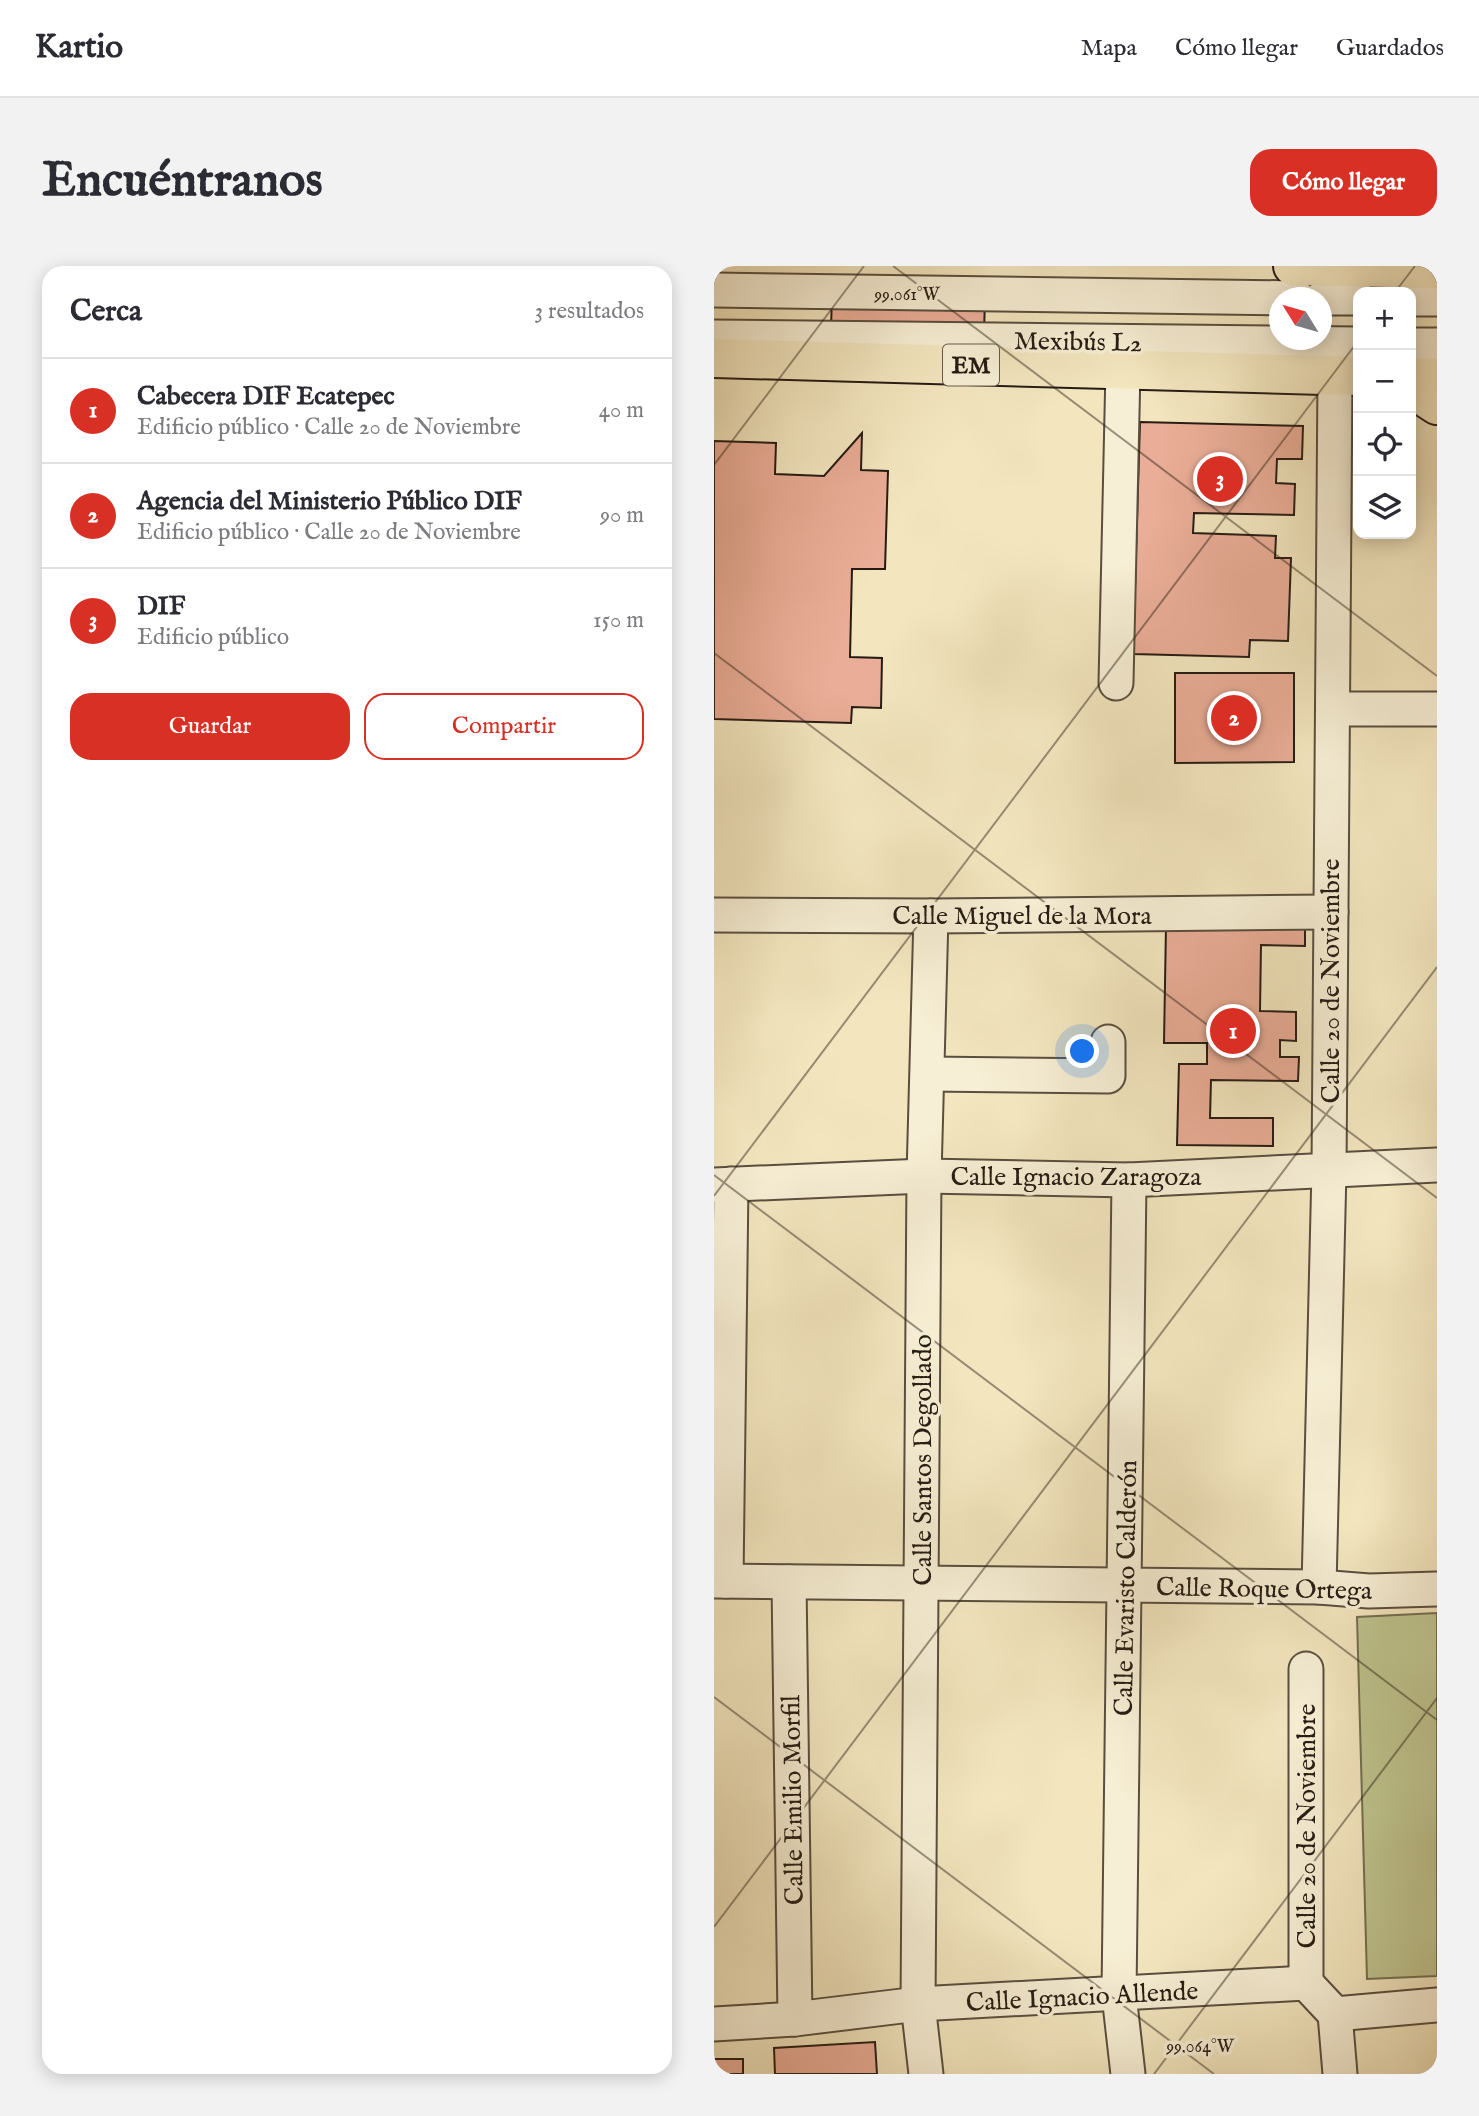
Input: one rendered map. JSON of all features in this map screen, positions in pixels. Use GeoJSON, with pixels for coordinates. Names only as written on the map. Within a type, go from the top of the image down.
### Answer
{"type":"FeatureCollection","features":[{"type":"Feature","properties":{"kind":"main road"},"geometry":{"type":"LineString","coordinates":[[1317,274],[1437,269]]}},
{"type":"Feature","properties":{"kind":"main road","name":"EM"},"geometry":{"type":"LineString","coordinates":[[714,358],[1347,375]]}},
{"type":"Feature","properties":{"kind":"main road"},"geometry":{"type":"LineString","coordinates":[[1416,377],[1437,378]]}},
{"type":"Feature","properties":{"kind":"main road"},"geometry":{"type":"LineString","coordinates":[[1416,391],[1437,405]]}},
{"type":"Feature","properties":{"kind":"street"},"geometry":{"type":"LineString","coordinates":[[1317,274],[1353,295]]}},
{"type":"Feature","properties":{"kind":"street","name":"Mexibús L2"},"geometry":{"type":"LineString","coordinates":[[714,290],[1269,298]]}},
{"type":"Feature","properties":{"kind":"street"},"geometry":{"type":"LineString","coordinates":[[1416,299],[1437,299]]}},
{"type":"Feature","properties":{"kind":"street","name":"Mexibús L2"},"geometry":{"type":"LineString","coordinates":[[714,337],[1353,344]]}},
{"type":"Feature","properties":{"kind":"street"},"geometry":{"type":"LineString","coordinates":[[1416,345],[1437,345]]}},
{"type":"Feature","properties":{"kind":"street"},"geometry":{"type":"LineString","coordinates":[[1116,683],[1123,369]]}},
{"type":"Feature","properties":{"kind":"street","name":"Calle 20 de Noviembre"},"geometry":{"type":"LineString","coordinates":[[1319,1587],[1329,1170],[1333,709],[1347,375]]}},
{"type":"Feature","properties":{"kind":"street"},"geometry":{"type":"LineString","coordinates":[[1333,709],[1437,709]]}},
{"type":"Feature","properties":{"kind":"street","name":"Calle Miguel de la Mora"},"geometry":{"type":"LineString","coordinates":[[714,915],[1331,912]]}},
{"type":"Feature","properties":{"kind":"street","name":"Calle Santos Degollado"},"geometry":{"type":"LineString","coordinates":[[926,2074],[919,2004],[924,1176],[931,916]]}},
{"type":"Feature","properties":{"kind":"street"},"geometry":{"type":"LineString","coordinates":[[928,1074],[1108,1076],[1108,1042]]}},
{"type":"Feature","properties":{"kind":"street","name":"Calle Ignacio Zaragoza"},"geometry":{"type":"LineString","coordinates":[[722,1184],[924,1176],[1129,1180],[1437,1165]]}},
{"type":"Feature","properties":{"kind":"street","name":"Calle Evaristo Calderón"},"geometry":{"type":"LineString","coordinates":[[1128,2074],[1119,1995],[1129,1180]]}},
{"type":"Feature","properties":{"kind":"street"},"geometry":{"type":"LineString","coordinates":[[720,1581],[722,1184]]}},
{"type":"Feature","properties":{"kind":"street","name":"Calle Roque Ortega"},"geometry":{"type":"LineString","coordinates":[[720,1581],[1319,1587],[1369,1591],[1437,1589]]}},
{"type":"Feature","properties":{"kind":"street","name":"Calle Emilio Morfil"},"geometry":{"type":"LineString","coordinates":[[789,1582],[795,2019]]}},
{"type":"Feature","properties":{"kind":"street","name":"Calle 20 de Noviembre"},"geometry":{"type":"LineString","coordinates":[[1306,1983],[1307,1669]]}},
{"type":"Feature","properties":{"kind":"street"},"geometry":{"type":"LineString","coordinates":[[1306,1983],[1335,2014],[1340,2074]]}},
{"type":"Feature","properties":{"kind":"street","name":"Calle Ignacio Allende"},"geometry":{"type":"LineString","coordinates":[[714,2024],[795,2019],[919,2004],[1306,1983]]}},
{"type":"Feature","properties":{"kind":"street"},"geometry":{"type":"LineString","coordinates":[[1335,2014],[1437,2005]]}},
{"type":"Feature","properties":{"kind":"green space"},"geometry":{"type":"Polygon","coordinates":[[[1437,1613],[1437,1976],[1367,1979],[1357,1617],[1437,1613]]]}},
{"type":"Feature","properties":{"kind":"building"},"geometry":{"type":"Polygon","coordinates":[[[832,297],[985,300],[984,332],[831,327],[832,297]]]}},
{"type":"Feature","properties":{"kind":"building"},"geometry":{"type":"Polygon","coordinates":[[[1140,422],[1303,426],[1302,459],[1277,459],[1276,483],[1295,484],[1294,515],[1194,513],[1193,533],[1276,536],[1275,558],[1291,558],[1288,641],[1250,640],[1249,657],[1133,654],[1140,422]]]}},
{"type":"Feature","properties":{"kind":"building"},"geometry":{"type":"Polygon","coordinates":[[[862,433],[861,470],[888,471],[885,569],[852,569],[850,657],[882,658],[881,708],[852,707],[851,723],[714,719],[714,441],[776,443],[775,474],[824,476],[862,433]]]}},
{"type":"Feature","properties":{"kind":"building"},"geometry":{"type":"Polygon","coordinates":[[[1175,673],[1294,673],[1294,762],[1175,763],[1175,673]]]}},
{"type":"Feature","properties":{"kind":"building"},"geometry":{"type":"Polygon","coordinates":[[[1166,925],[1305,926],[1305,946],[1261,945],[1260,1011],[1296,1012],[1296,1041],[1280,1040],[1280,1057],[1299,1057],[1298,1081],[1211,1080],[1210,1118],[1273,1118],[1273,1146],[1177,1145],[1179,1064],[1207,1064],[1207,1043],[1164,1043],[1166,925]]]}},
{"type":"Feature","properties":{"kind":"building"},"geometry":{"type":"Polygon","coordinates":[[[875,2042],[877,2074],[775,2074],[774,2048],[875,2042]]]}},
{"type":"Feature","properties":{"kind":"building"},"geometry":{"type":"Polygon","coordinates":[[[714,2059],[743,2059],[743,2074],[714,2074],[714,2059]]]}},
{"type":"Feature","properties":{"kind":"place","name":"DIF"},"geometry":{"type":"Point","coordinates":[1220,479]}},
{"type":"Feature","properties":{"kind":"place","name":"Agencia del Ministerio Público DIF"},"geometry":{"type":"Point","coordinates":[1234,718]}},
{"type":"Feature","properties":{"kind":"place","name":"Cabecera DIF Ecatepec"},"geometry":{"type":"Point","coordinates":[1233,1031]}}]}
